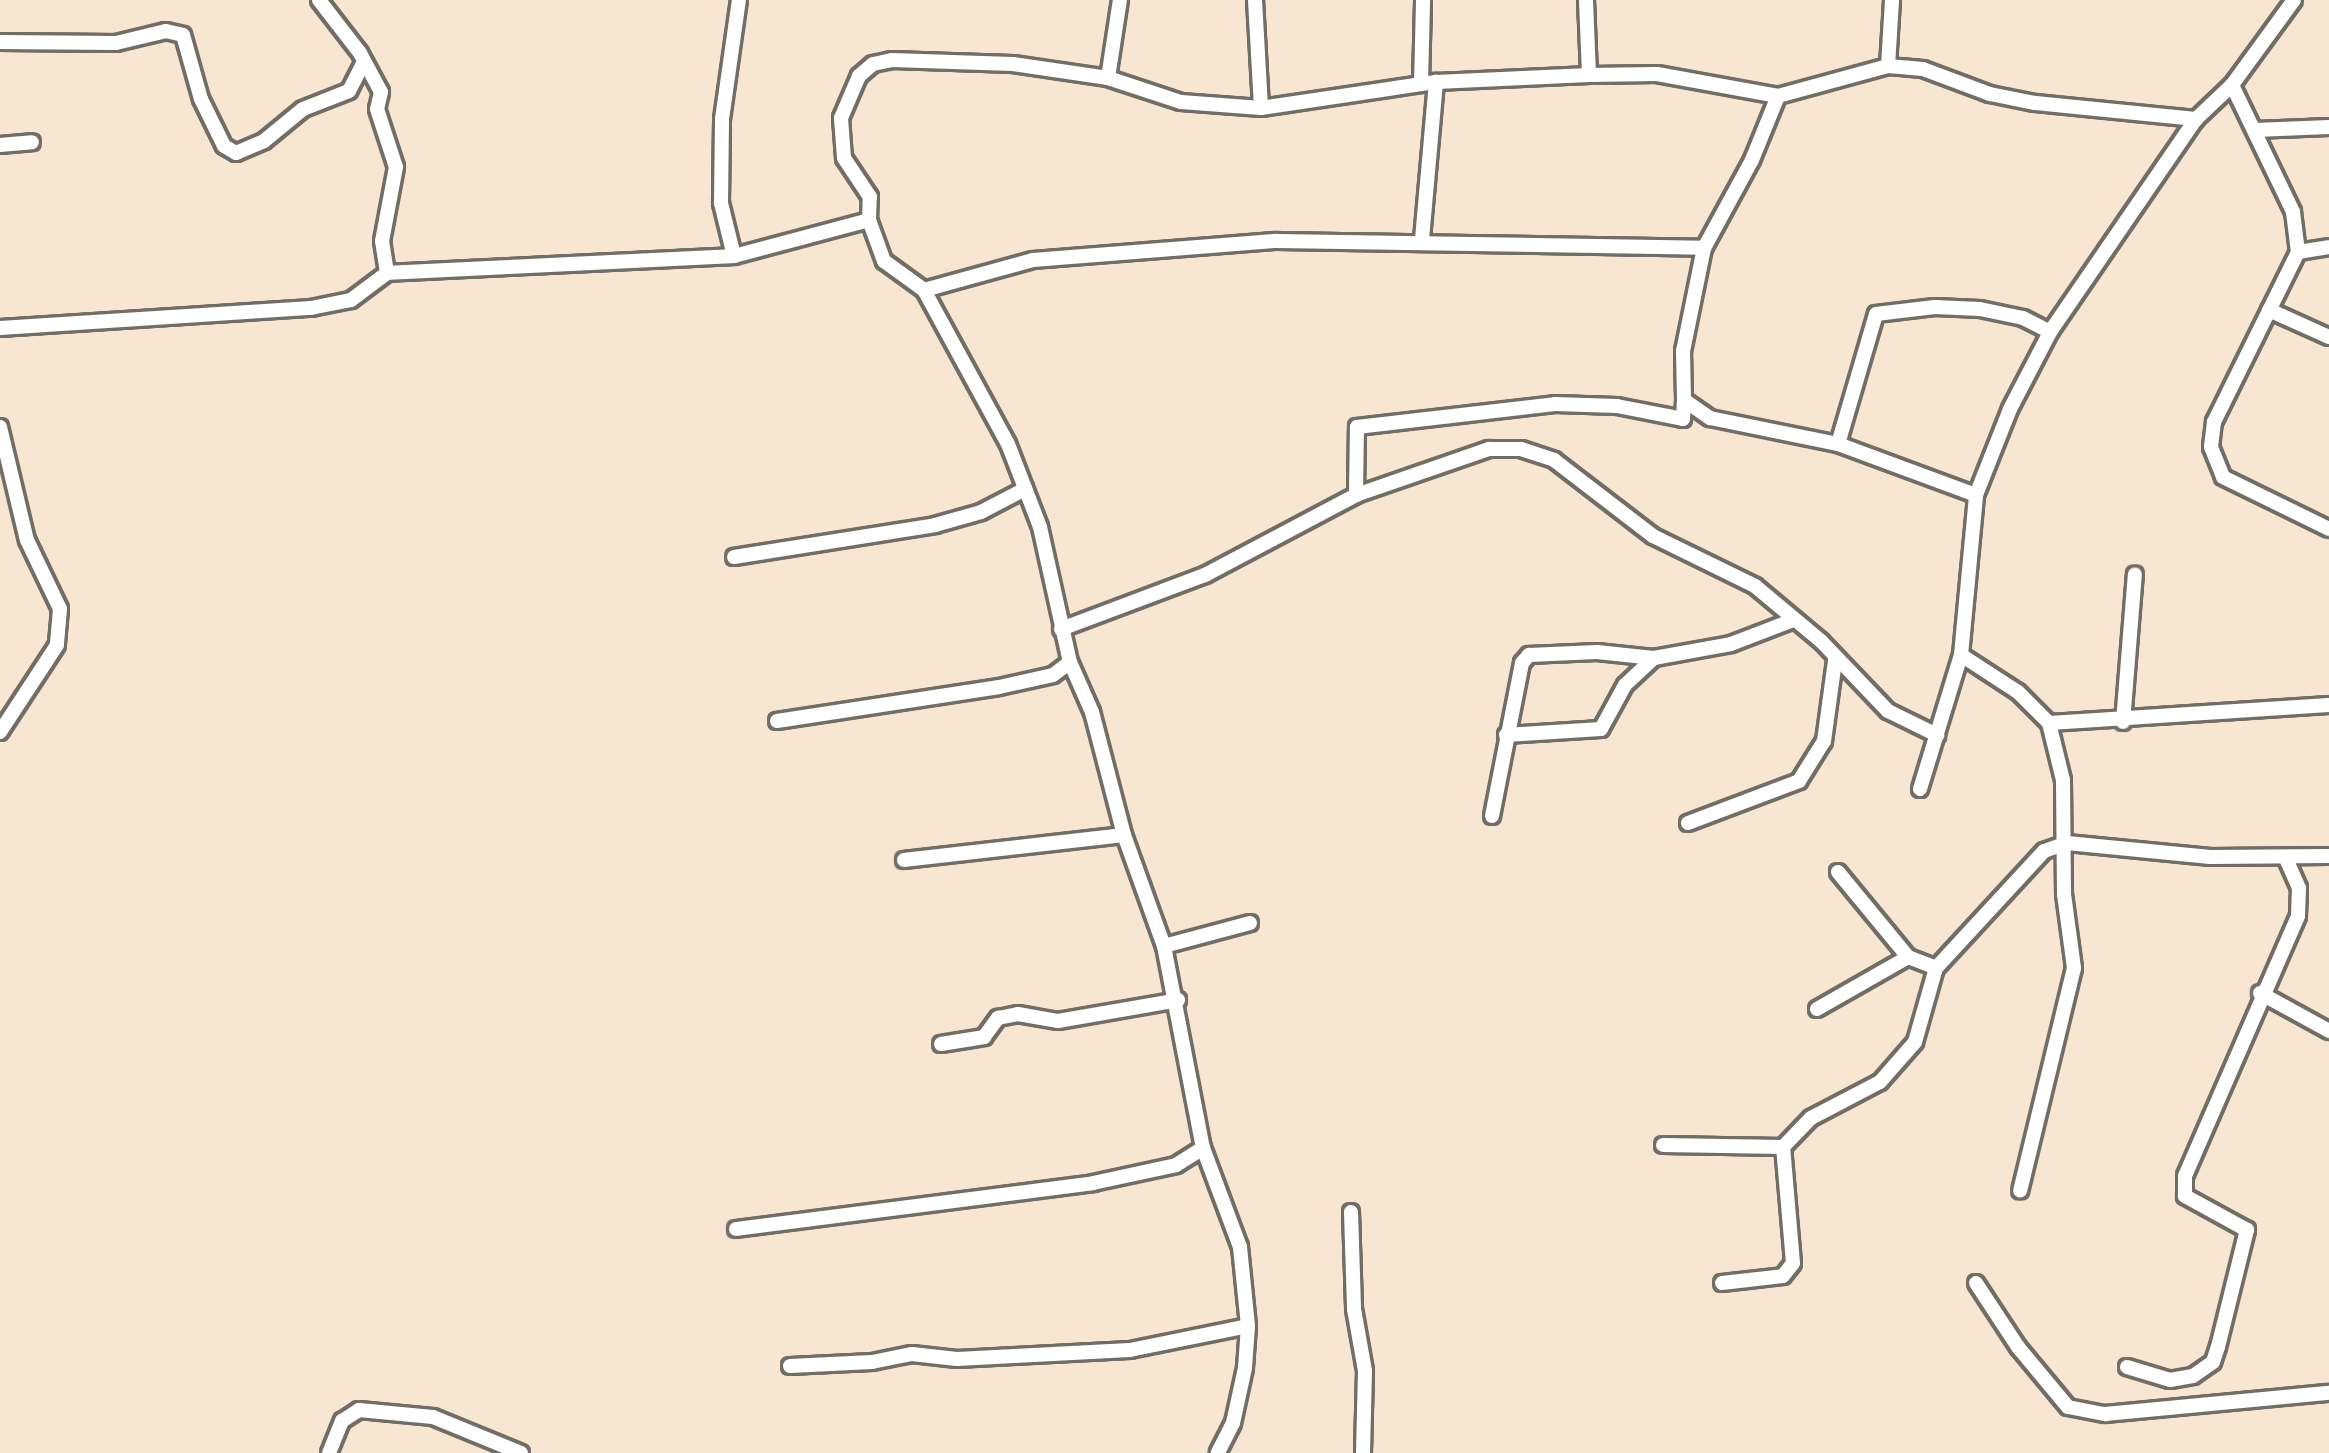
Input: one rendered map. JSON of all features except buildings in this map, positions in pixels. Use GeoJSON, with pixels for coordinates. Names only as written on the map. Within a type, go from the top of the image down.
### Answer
{"type":"FeatureCollection","features":[{"type":"Feature","properties":{"kind":"street"},"geometry":{"type":"LineString","coordinates":[[319,0],[381,92],[377,109],[396,167],[382,241],[387,273]]}},
{"type":"Feature","properties":{"kind":"street"},"geometry":{"type":"LineString","coordinates":[[734,256],[721,203],[722,118],[739,0]]}},
{"type":"Feature","properties":{"kind":"street"},"geometry":{"type":"LineString","coordinates":[[1108,77],[1120,0]]}},
{"type":"Feature","properties":{"kind":"street"},"geometry":{"type":"LineString","coordinates":[[1255,0],[1261,108]]}},
{"type":"Feature","properties":{"kind":"street"},"geometry":{"type":"LineString","coordinates":[[1422,239],[1429,83],[1423,0]]}},
{"type":"Feature","properties":{"kind":"street"},"geometry":{"type":"LineString","coordinates":[[1586,0],[1589,75]]}},
{"type":"Feature","properties":{"kind":"street"},"geometry":{"type":"LineString","coordinates":[[1888,66],[1892,0]]}},
{"type":"Feature","properties":{"kind":"street"},"geometry":{"type":"LineString","coordinates":[[1920,789],[1961,655],[1976,494],[2002,426],[2050,332],[2196,119],[2231,85],[2294,0]]}},
{"type":"Feature","properties":{"kind":"street"},"geometry":{"type":"LineString","coordinates":[[0,42],[116,43],[166,31],[183,35],[201,99],[224,146],[236,152],[264,141],[303,109],[350,91],[364,62]]}},
{"type":"Feature","properties":{"kind":"street"},"geometry":{"type":"LineString","coordinates":[[1218,1453],[1233,1423],[1248,1326],[1240,1246],[1203,1148],[1164,946],[1124,836],[1092,712],[1070,662],[1040,527],[987,399],[924,290],[884,261],[869,220],[870,197],[844,158],[842,118],[848,94],[873,64],[932,57],[1108,77],[1181,102],[1261,108],[1429,83],[1589,75],[1658,74],[1778,96],[1888,66],[1923,69],[1990,94],[2035,103],[2196,119]]}},
{"type":"Feature","properties":{"kind":"street"},"geometry":{"type":"LineString","coordinates":[[2231,85],[2293,212],[2298,252],[2214,422],[2215,464],[2242,490],[2329,529]]}},
{"type":"Feature","properties":{"kind":"street"},"geometry":{"type":"LineString","coordinates":[[1356,495],[1357,427],[1555,404],[1617,406],[1682,419],[1683,351],[1704,248],[1752,160],[1778,96]]}},
{"type":"Feature","properties":{"kind":"street"},"geometry":{"type":"LineString","coordinates":[[2255,130],[2329,127]]}},
{"type":"Feature","properties":{"kind":"street"},"geometry":{"type":"LineString","coordinates":[[0,145],[32,142]]}},
{"type":"Feature","properties":{"kind":"street"},"geometry":{"type":"LineString","coordinates":[[0,328],[311,308],[352,300],[387,273],[734,256],[869,220]]}},
{"type":"Feature","properties":{"kind":"street"},"geometry":{"type":"LineString","coordinates":[[924,290],[1033,260],[1168,253],[1233,243],[1422,239],[1704,248]]}},
{"type":"Feature","properties":{"kind":"street"},"geometry":{"type":"LineString","coordinates":[[2298,252],[2329,247]]}},
{"type":"Feature","properties":{"kind":"street"},"geometry":{"type":"LineString","coordinates":[[1838,444],[1876,314],[1935,307],[1980,309],[2023,317],[2050,332]]}},
{"type":"Feature","properties":{"kind":"street"},"geometry":{"type":"LineString","coordinates":[[2269,310],[2329,337]]}},
{"type":"Feature","properties":{"kind":"street"},"geometry":{"type":"LineString","coordinates":[[1684,400],[1710,418],[1838,444],[1976,494]]}},
{"type":"Feature","properties":{"kind":"street"},"geometry":{"type":"LineString","coordinates":[[0,428],[27,540],[61,609],[57,645],[0,732]]}},
{"type":"Feature","properties":{"kind":"street"},"geometry":{"type":"LineString","coordinates":[[1061,629],[1149,599],[1255,552],[1356,495],[1490,449],[1540,453],[1653,536],[1755,586],[1792,621],[1810,631],[1888,711],[1937,735]]}},
{"type":"Feature","properties":{"kind":"street"},"geometry":{"type":"LineString","coordinates":[[734,557],[935,526],[981,512],[1025,489]]}},
{"type":"Feature","properties":{"kind":"street"},"geometry":{"type":"LineString","coordinates":[[2123,722],[2135,574]]}},
{"type":"Feature","properties":{"kind":"street"},"geometry":{"type":"LineString","coordinates":[[1492,816],[1505,735],[1522,663],[1529,655],[1598,652],[1654,658],[1731,644],[1792,621]]}},
{"type":"Feature","properties":{"kind":"street"},"geometry":{"type":"LineString","coordinates":[[1961,655],[2018,692],[2049,723],[2063,780],[2064,894],[2074,968],[2020,1191]]}},
{"type":"Feature","properties":{"kind":"street"},"geometry":{"type":"LineString","coordinates":[[1505,735],[1601,729],[1625,685],[1654,658]]}},
{"type":"Feature","properties":{"kind":"street"},"geometry":{"type":"LineString","coordinates":[[1688,823],[1799,782],[1824,740],[1835,661]]}},
{"type":"Feature","properties":{"kind":"street"},"geometry":{"type":"LineString","coordinates":[[777,721],[999,687],[1053,675],[1070,662]]}},
{"type":"Feature","properties":{"kind":"street"},"geometry":{"type":"LineString","coordinates":[[2049,723],[2123,722],[2329,704]]}},
{"type":"Feature","properties":{"kind":"street"},"geometry":{"type":"LineString","coordinates":[[904,860],[1124,836]]}},
{"type":"Feature","properties":{"kind":"street"},"geometry":{"type":"LineString","coordinates":[[1663,1145],[1783,1147],[1811,1118],[1869,1089],[1915,1042],[1936,968],[2044,850],[2067,843],[2121,852],[2329,856]]}},
{"type":"Feature","properties":{"kind":"street"},"geometry":{"type":"LineString","coordinates":[[2127,1367],[2170,1380],[2193,1376],[2213,1362],[2248,1230],[2186,1196],[2185,1176],[2260,993],[2298,916],[2300,888],[2284,857]]}},
{"type":"Feature","properties":{"kind":"street"},"geometry":{"type":"LineString","coordinates":[[1838,872],[1907,957],[1936,968]]}},
{"type":"Feature","properties":{"kind":"street"},"geometry":{"type":"LineString","coordinates":[[1164,946],[1250,923]]}},
{"type":"Feature","properties":{"kind":"street"},"geometry":{"type":"LineString","coordinates":[[1817,1009],[1907,957]]}},
{"type":"Feature","properties":{"kind":"street"},"geometry":{"type":"LineString","coordinates":[[2260,993],[2329,1031]]}},
{"type":"Feature","properties":{"kind":"street"},"geometry":{"type":"LineString","coordinates":[[941,1044],[984,1037],[998,1018],[1018,1014],[1058,1021],[1178,1000]]}},
{"type":"Feature","properties":{"kind":"street"},"geometry":{"type":"LineString","coordinates":[[1722,1283],[1783,1276],[1793,1263],[1783,1147]]}},
{"type":"Feature","properties":{"kind":"street"},"geometry":{"type":"LineString","coordinates":[[736,1229],[1093,1183],[1175,1165],[1203,1148]]}},
{"type":"Feature","properties":{"kind":"street"},"geometry":{"type":"LineString","coordinates":[[1351,1212],[1354,1310],[1365,1371],[1363,1453]]}},
{"type":"Feature","properties":{"kind":"street"},"geometry":{"type":"LineString","coordinates":[[1976,1283],[2018,1347],[2068,1407],[2105,1414],[2329,1393]]}},
{"type":"Feature","properties":{"kind":"street"},"geometry":{"type":"LineString","coordinates":[[790,1366],[912,1354],[957,1359],[1130,1350],[1248,1326]]}},
{"type":"Feature","properties":{"kind":"street"},"geometry":{"type":"LineString","coordinates":[[328,1453],[341,1421],[359,1410],[433,1417],[521,1453]]}}]}
